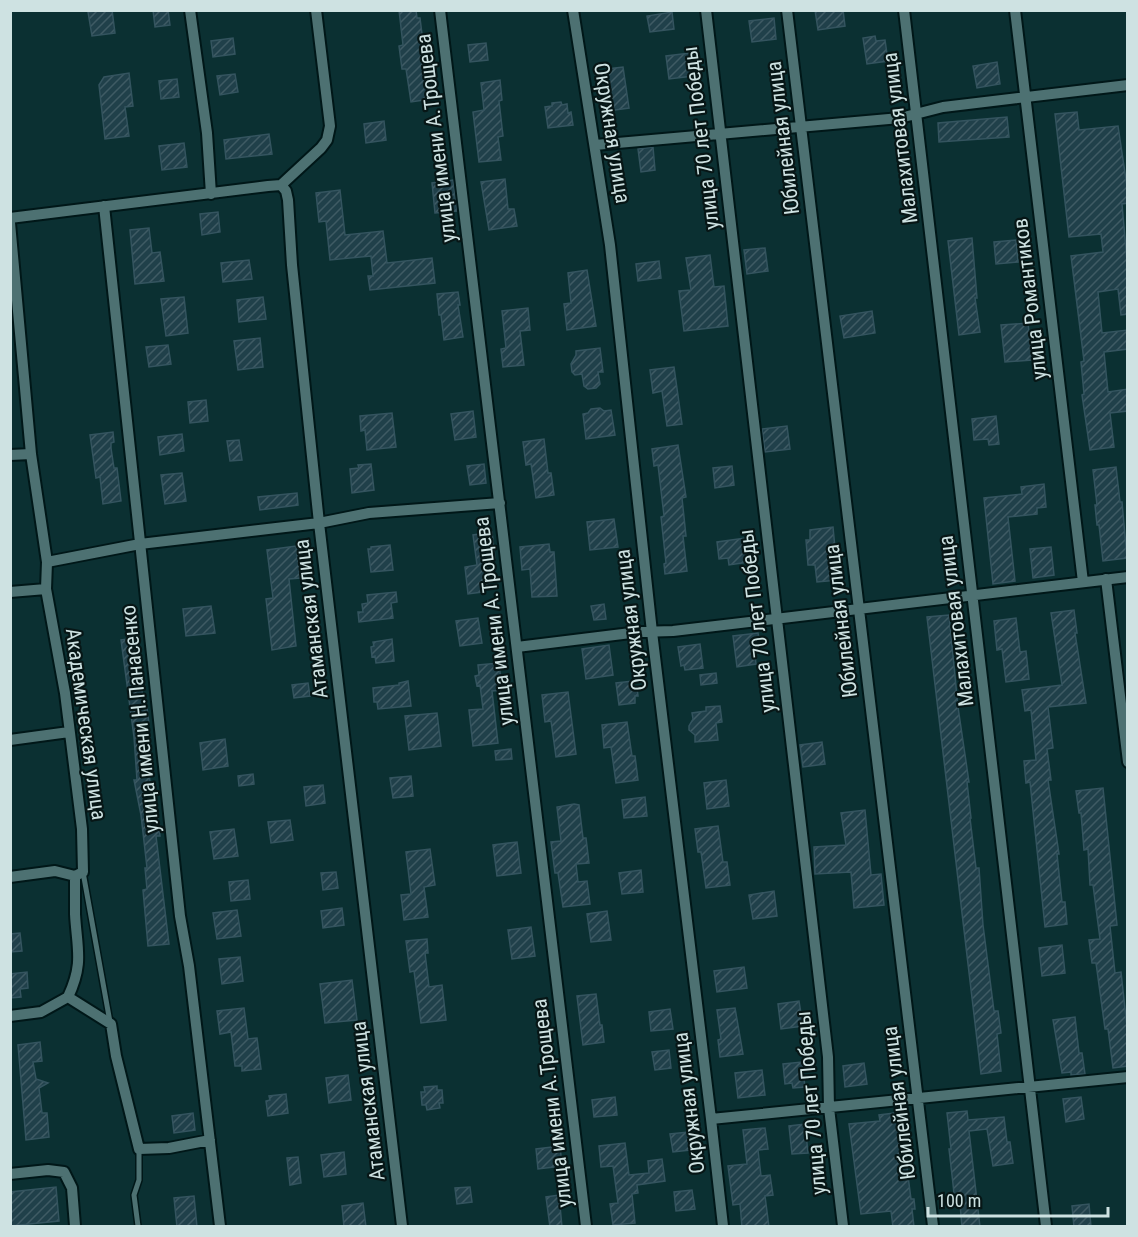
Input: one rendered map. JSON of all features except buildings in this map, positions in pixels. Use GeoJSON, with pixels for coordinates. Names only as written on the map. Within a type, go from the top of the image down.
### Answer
{"type":"FeatureCollection","features":[{"type":"Feature","properties":{"kind":"street"},"geometry":{"type":"LineString","coordinates":[[190,10],[207,133],[211,194]]}},
{"type":"Feature","properties":{"kind":"street"},"geometry":{"type":"LineString","coordinates":[[10,218],[282,185],[321,148],[327,140],[330,126],[316,10]]}},
{"type":"Feature","properties":{"kind":"street","name":"улица имени А.Трощева"},"geometry":{"type":"LineString","coordinates":[[440,10],[586,1227]]}},
{"type":"Feature","properties":{"kind":"street","name":"Окружная улица"},"geometry":{"type":"LineString","coordinates":[[573,10],[610,245],[652,632],[723,1227]]}},
{"type":"Feature","properties":{"kind":"street","name":"улица 70 лет Победы"},"geometry":{"type":"LineString","coordinates":[[706,10],[828,1057],[830,1108],[843,1227]]}},
{"type":"Feature","properties":{"kind":"street","name":"Юбилейная улица"},"geometry":{"type":"LineString","coordinates":[[787,10],[933,1227]]}},
{"type":"Feature","properties":{"kind":"street","name":"Малахитовая улица"},"geometry":{"type":"LineString","coordinates":[[904,10],[1046,1227]]}},
{"type":"Feature","properties":{"kind":"street","name":"улица Романтиков"},"geometry":{"type":"LineString","coordinates":[[1016,10],[1083,582]]}},
{"type":"Feature","properties":{"kind":"street"},"geometry":{"type":"LineString","coordinates":[[595,146],[900,118],[943,107],[1128,85]]}},
{"type":"Feature","properties":{"kind":"street","name":"Атаманская улица"},"geometry":{"type":"LineString","coordinates":[[282,185],[288,200],[292,265],[319,523],[402,1227]]}},
{"type":"Feature","properties":{"kind":"street","name":"улица имени Н.Панасенко"},"geometry":{"type":"LineString","coordinates":[[104,206],[180,916],[189,966],[220,1227]]}},
{"type":"Feature","properties":{"kind":"street","name":"Академическая улица"},"geometry":{"type":"LineString","coordinates":[[10,223],[31,454],[47,561],[46,589],[65,693],[82,828],[75,915],[80,959],[76,980],[68,997]]}},
{"type":"Feature","properties":{"kind":"street"},"geometry":{"type":"LineString","coordinates":[[10,455],[31,454]]}},
{"type":"Feature","properties":{"kind":"street"},"geometry":{"type":"LineString","coordinates":[[47,561],[140,544],[319,523],[369,513],[500,502]]}},
{"type":"Feature","properties":{"kind":"street"},"geometry":{"type":"LineString","coordinates":[[517,646],[652,632],[673,632],[1128,577]]}},
{"type":"Feature","properties":{"kind":"street"},"geometry":{"type":"LineString","coordinates":[[1106,579],[1128,762]]}},
{"type":"Feature","properties":{"kind":"street"},"geometry":{"type":"LineString","coordinates":[[10,592],[46,589]]}},
{"type":"Feature","properties":{"kind":"street"},"geometry":{"type":"LineString","coordinates":[[10,740],[69,732]]}},
{"type":"Feature","properties":{"kind":"street"},"geometry":{"type":"LineString","coordinates":[[10,877],[55,871],[79,874]]}},
{"type":"Feature","properties":{"kind":"street"},"geometry":{"type":"LineString","coordinates":[[10,1016],[41,1012],[68,997],[111,1024]]}},
{"type":"Feature","properties":{"kind":"street","name":"Академическая улица"},"geometry":{"type":"LineString","coordinates":[[111,1024],[124,1093],[139,1149]]}},
{"type":"Feature","properties":{"kind":"street"},"geometry":{"type":"LineString","coordinates":[[711,1119],[1128,1077]]}},
{"type":"Feature","properties":{"kind":"street"},"geometry":{"type":"LineString","coordinates":[[139,1149],[169,1148],[210,1140]]}},
{"type":"Feature","properties":{"kind":"street"},"geometry":{"type":"LineString","coordinates":[[10,1174],[48,1170],[64,1172],[72,1188],[75,1227]]}},
{"type":"Feature","properties":{"kind":"lane","name":"Академическая улица"},"geometry":{"type":"LineString","coordinates":[[79,874],[111,1024]]}},
{"type":"Feature","properties":{"kind":"lane","name":"Академическая улица"},"geometry":{"type":"LineString","coordinates":[[138,1227],[134,1195],[140,1180],[139,1149]]}}]}
